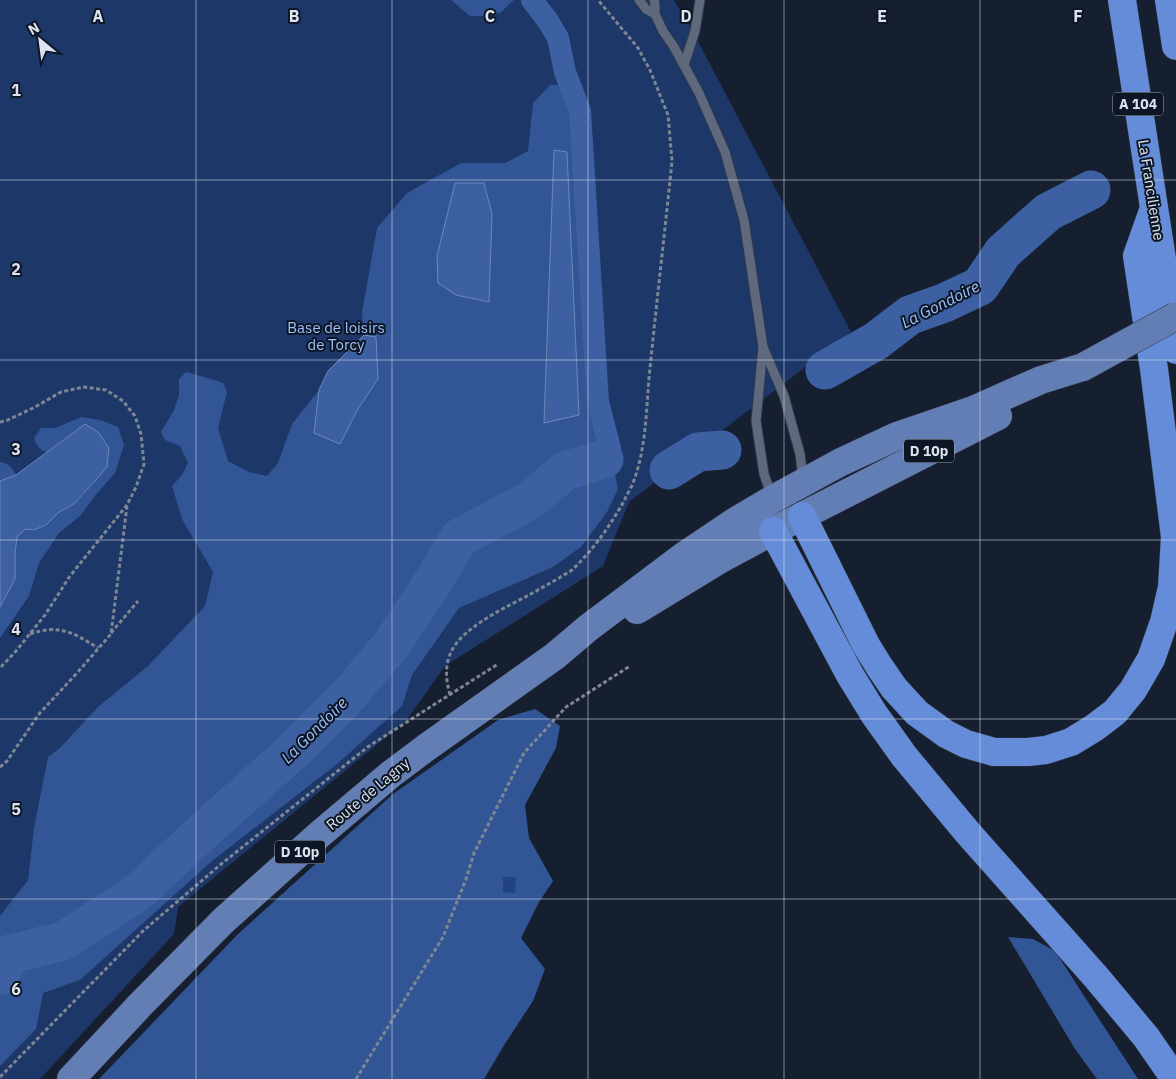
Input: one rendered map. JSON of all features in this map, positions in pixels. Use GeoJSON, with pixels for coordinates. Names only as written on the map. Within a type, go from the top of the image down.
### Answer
{"type":"FeatureCollection","features":[{"type":"Feature","properties":{"kind":"highway","name":"La Francilienne"},"geometry":{"type":"LineString","coordinates":[[1122,0],[1176,350]]}},
{"type":"Feature","properties":{"kind":"highway"},"geometry":{"type":"LineString","coordinates":[[1169,0],[1176,46]]}},
{"type":"Feature","properties":{"kind":"highway"},"geometry":{"type":"LineString","coordinates":[[802,516],[879,666],[894,688],[917,713],[946,734],[966,744],[994,752],[1046,750],[1070,742],[1094,728],[1115,712],[1133,690],[1151,659],[1164,622],[1172,586],[1175,537],[1154,369],[1137,256],[1154,208]]}},
{"type":"Feature","properties":{"kind":"highway"},"geometry":{"type":"LineString","coordinates":[[773,531],[850,675],[874,714],[904,756],[968,833],[1096,977],[1146,1037],[1175,1079]]}},
{"type":"Feature","properties":{"kind":"main road","name":"D 10p"},"geometry":{"type":"LineString","coordinates":[[555,656],[719,560],[1046,391],[1083,367],[1176,316]]}},
{"type":"Feature","properties":{"kind":"main road","name":"D 10p"},"geometry":{"type":"LineString","coordinates":[[555,656],[588,628],[673,564],[734,522],[772,499],[841,462],[897,436],[973,410],[1041,380],[1083,367]]}},
{"type":"Feature","properties":{"kind":"main road","name":"Route de Lagny"},"geometry":{"type":"LineString","coordinates":[[71,1079],[141,1004],[223,921],[320,834],[391,774],[555,656]]}},
{"type":"Feature","properties":{"kind":"lane"},"geometry":{"type":"LineString","coordinates":[[639,0],[646,9],[655,14]]}},
{"type":"Feature","properties":{"kind":"lane"},"geometry":{"type":"LineString","coordinates":[[654,0],[655,14],[699,93],[725,152],[744,220],[763,347],[756,421],[764,474],[772,499]]}},
{"type":"Feature","properties":{"kind":"lane"},"geometry":{"type":"LineString","coordinates":[[684,65],[695,30],[700,0]]}},
{"type":"Feature","properties":{"kind":"lane"},"geometry":{"type":"LineString","coordinates":[[763,347],[784,396],[800,454],[804,482]]}},
{"type":"Feature","properties":{"kind":"path"},"geometry":{"type":"LineString","coordinates":[[0,1077],[143,931],[220,865],[369,746],[450,695],[446,681],[446,667],[453,650],[464,635],[494,615],[572,570],[597,542],[619,510],[633,483],[641,461],[672,161],[668,116],[650,70],[638,48],[598,0]]}},
{"type":"Feature","properties":{"kind":"path"},"geometry":{"type":"LineString","coordinates":[[0,422],[35,407],[61,392],[84,387],[106,390],[123,401],[135,416],[142,434],[144,464],[127,505],[70,576],[45,615],[16,652],[0,668]]}},
{"type":"Feature","properties":{"kind":"path"},"geometry":{"type":"LineString","coordinates":[[111,634],[127,505]]}},
{"type":"Feature","properties":{"kind":"path"},"geometry":{"type":"LineString","coordinates":[[0,767],[7,761],[39,714],[77,673],[138,601]]}},
{"type":"Feature","properties":{"kind":"path"},"geometry":{"type":"LineString","coordinates":[[29,635],[42,630],[52,629],[68,632],[98,648]]}},
{"type":"Feature","properties":{"kind":"path"},"geometry":{"type":"LineString","coordinates":[[356,1079],[443,937],[474,853],[524,753],[566,707],[630,666]]}},
{"type":"Feature","properties":{"kind":"green space","name":"Base de loisirs de Torcy"},"geometry":{"type":"Polygon","coordinates":[[[0,0],[674,0],[693,32],[851,332],[629,502],[603,566],[445,666],[406,721],[178,907],[174,934],[40,1079],[0,1079],[0,0]]]}},
{"type":"Feature","properties":{"kind":"shaded area"},"geometry":{"type":"Polygon","coordinates":[[[451,0],[514,0],[500,13],[470,16],[451,0]]]}},
{"type":"Feature","properties":{"kind":"shaded area"},"geometry":{"type":"Polygon","coordinates":[[[550,85],[569,85],[580,111],[588,273],[598,402],[618,489],[607,512],[581,547],[553,567],[459,608],[412,675],[402,706],[337,764],[212,861],[80,980],[43,993],[36,1029],[0,1066],[0,916],[28,880],[34,828],[48,757],[60,748],[98,707],[148,666],[205,606],[213,572],[182,519],[172,486],[182,475],[188,463],[180,446],[165,440],[161,432],[174,410],[179,395],[179,379],[186,372],[223,383],[227,392],[218,428],[228,461],[249,472],[267,476],[278,463],[292,424],[319,390],[328,371],[364,335],[362,312],[377,228],[407,193],[461,163],[505,163],[528,151],[533,103],[550,85]]]}},
{"type":"Feature","properties":{"kind":"shaded area"},"geometry":{"type":"Polygon","coordinates":[[[554,150],[567,152],[579,415],[544,423],[554,150]]]}},
{"type":"Feature","properties":{"kind":"shaded area"},"geometry":{"type":"Polygon","coordinates":[[[455,183],[484,183],[492,214],[489,302],[456,295],[438,283],[437,256],[455,183]]]}},
{"type":"Feature","properties":{"kind":"shaded area"},"geometry":{"type":"Polygon","coordinates":[[[364,335],[376,337],[378,379],[358,409],[340,444],[314,433],[319,390],[328,371],[364,335]]]}},
{"type":"Feature","properties":{"kind":"shaded area"},"geometry":{"type":"Polygon","coordinates":[[[81,417],[100,420],[118,427],[124,445],[115,473],[80,516],[59,533],[39,563],[29,596],[0,638],[0,607],[15,579],[17,537],[25,529],[37,529],[44,526],[59,513],[74,504],[107,467],[77,429],[47,452],[40,449],[36,443],[34,438],[41,428],[55,428],[81,417]]]}},
{"type":"Feature","properties":{"kind":"shaded area"},"geometry":{"type":"Polygon","coordinates":[[[85,424],[98,432],[109,448],[107,467],[75,503],[58,513],[46,525],[34,530],[25,529],[17,537],[15,579],[0,607],[0,481],[16,475],[85,424]]]}},
{"type":"Feature","properties":{"kind":"shaded area"},"geometry":{"type":"Polygon","coordinates":[[[0,462],[10,466],[16,475],[0,481],[0,462]]]}},
{"type":"Feature","properties":{"kind":"shaded area"},"geometry":{"type":"Polygon","coordinates":[[[535,709],[560,726],[556,748],[525,805],[529,838],[553,881],[539,902],[521,938],[545,969],[533,1001],[484,1079],[99,1079],[238,934],[393,794],[498,720],[535,709]]]}},
{"type":"Feature","properties":{"kind":"shaded area"},"geometry":{"type":"Polygon","coordinates":[[[1008,937],[1033,939],[1055,951],[1138,1079],[1097,1079],[1075,1049],[1008,937]]]}},
{"type":"Feature","properties":{"kind":"building"},"geometry":{"type":"Polygon","coordinates":[[[503,877],[516,877],[515,893],[503,892],[503,877]]]}},
{"type":"Feature","properties":{"kind":"waterway"},"geometry":{"type":"LineString","coordinates":[[532,0],[558,38],[565,72],[580,111],[598,402],[610,448],[604,459]]}},
{"type":"Feature","properties":{"kind":"waterway","name":"La Gondoire"},"geometry":{"type":"LineString","coordinates":[[825,370],[876,341],[910,315],[944,303],[980,286],[1003,252],[1048,212],[1091,190]]}},
{"type":"Feature","properties":{"kind":"waterway","name":"La Gondoire"},"geometry":{"type":"LineString","coordinates":[[669,470],[698,452],[722,450]]}},
{"type":"Feature","properties":{"kind":"waterway","name":"La Gondoire"},"geometry":{"type":"LineString","coordinates":[[0,976],[10,954],[63,941],[137,893],[292,752],[347,697],[391,645],[431,585],[459,538],[529,501],[565,471],[604,459]]}}]}
